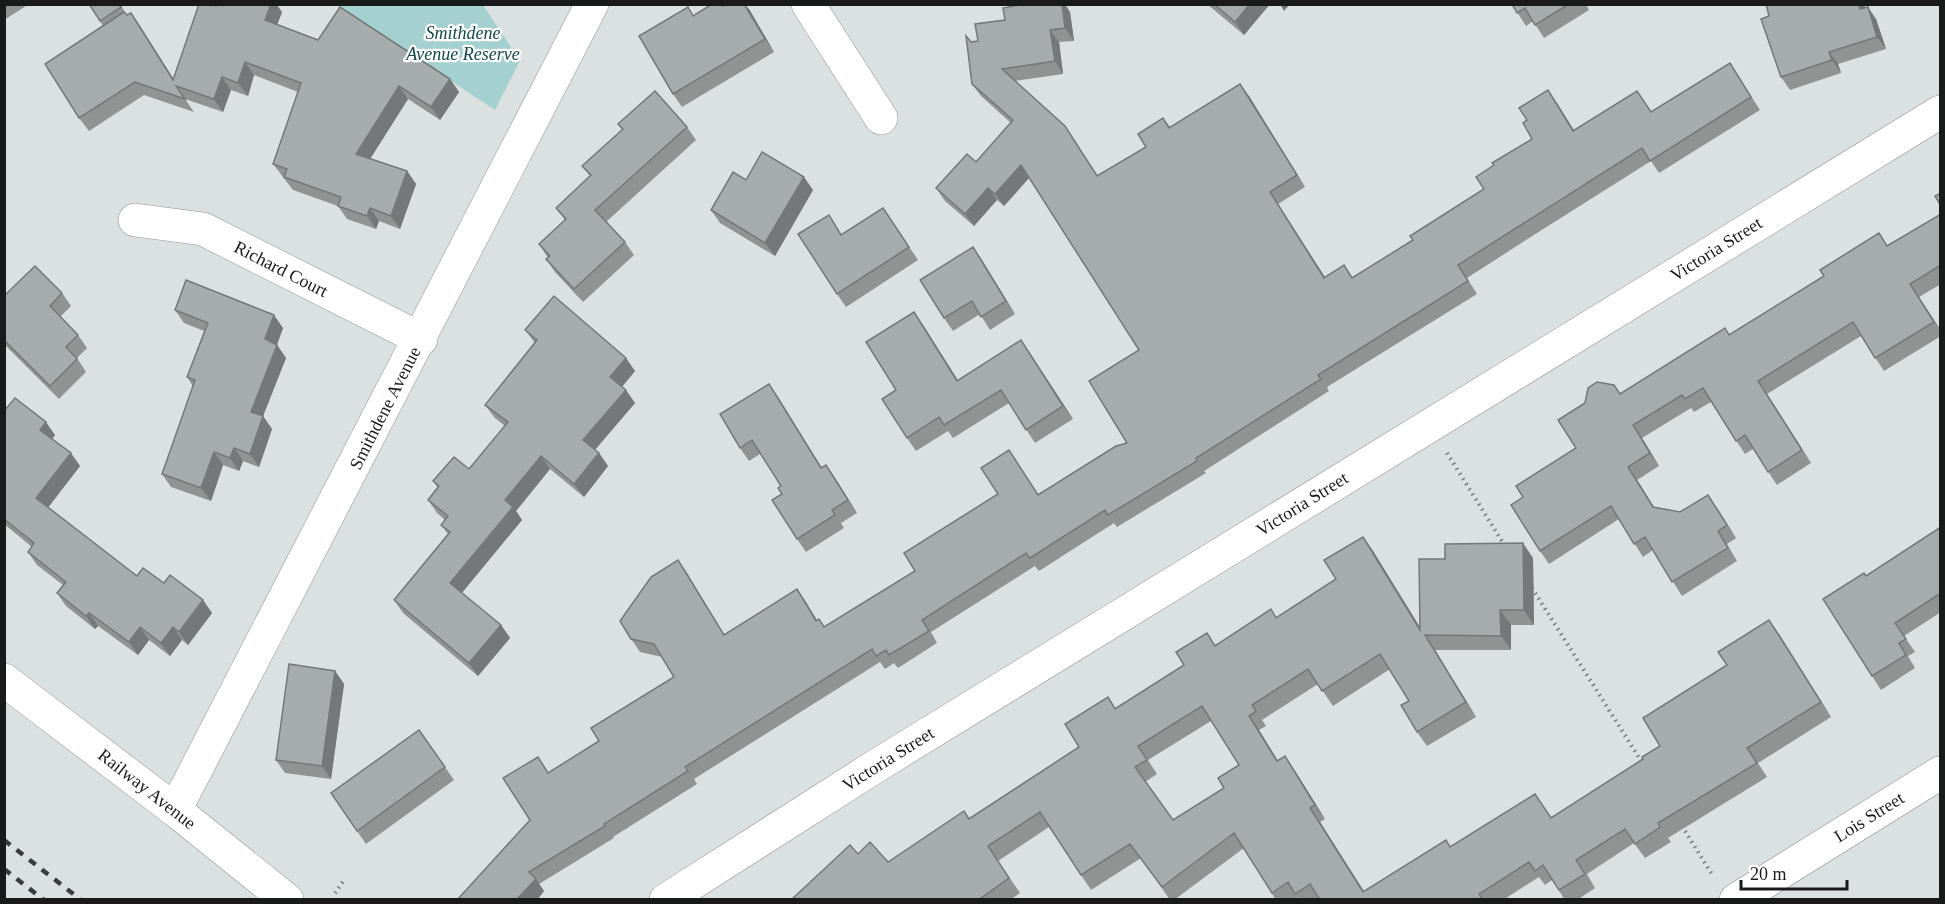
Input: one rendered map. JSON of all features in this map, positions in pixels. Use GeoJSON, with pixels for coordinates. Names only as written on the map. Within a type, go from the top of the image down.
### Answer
{"type":"FeatureCollection","features":[{"type":"Feature","properties":{"kind":"street","name":"Smithdene Avenue"},"geometry":{"type":"LineString","coordinates":[[175,810],[592,4]]}},
{"type":"Feature","properties":{"kind":"street"},"geometry":{"type":"LineString","coordinates":[[808,4],[881,118]]}},
{"type":"Feature","properties":{"kind":"street","name":"Victoria Street"},"geometry":{"type":"LineString","coordinates":[[666,900],[876,766],[1941,112]]}},
{"type":"Feature","properties":{"kind":"street","name":"Richard Court"},"geometry":{"type":"LineString","coordinates":[[135,220],[203,229],[420,339]]}},
{"type":"Feature","properties":{"kind":"street","name":"Railway Avenue"},"geometry":{"type":"LineString","coordinates":[[4,680],[175,810],[287,900]]}},
{"type":"Feature","properties":{"kind":"street","name":"Lois Street"},"geometry":{"type":"LineString","coordinates":[[1737,899],[1941,773]]}},
{"type":"Feature","properties":{"kind":"path"},"geometry":{"type":"LineString","coordinates":[[1429,425],[1511,555]]}},
{"type":"Feature","properties":{"kind":"path"},"geometry":{"type":"LineString","coordinates":[[1530,585],[1644,766]]}},
{"type":"Feature","properties":{"kind":"path"},"geometry":{"type":"LineString","coordinates":[[1682,826],[1713,876],[1737,899]]}},
{"type":"Feature","properties":{"kind":"path"},"geometry":{"type":"LineString","coordinates":[[334,893],[344,880]]}},
{"type":"Feature","properties":{"kind":"green space","name":"Smithdene Avenue Reserve"},"geometry":{"type":"Polygon","coordinates":[[[336,5],[483,5],[520,61],[495,110],[336,5]]]}},
{"type":"Feature","properties":{"kind":"building"},"geometry":{"type":"Polygon","coordinates":[[[89,4],[119,4],[121,7],[100,21],[89,4]]]}},
{"type":"Feature","properties":{"kind":"building"},"geometry":{"type":"Polygon","coordinates":[[[199,4],[216,6],[216,4],[271,4],[265,20],[318,40],[340,7],[450,79],[431,107],[399,86],[356,154],[407,171],[391,216],[370,208],[367,216],[338,206],[341,197],[284,177],[287,169],[273,164],[301,83],[245,62],[238,83],[222,77],[214,99],[176,86],[185,99],[135,82],[79,118],[45,64],[124,12],[127,15],[131,13],[173,80],[199,4]]]}},
{"type":"Feature","properties":{"kind":"building"},"geometry":{"type":"Polygon","coordinates":[[[712,4],[723,6],[744,4],[765,39],[673,94],[639,36],[688,7],[693,16],[712,4]]]}},
{"type":"Feature","properties":{"kind":"building"},"geometry":{"type":"Polygon","coordinates":[[[1025,4],[1062,4],[1065,28],[1050,30],[1055,61],[1002,69],[1065,126],[1097,176],[1146,147],[1138,134],[1163,118],[1169,128],[1240,84],[1297,175],[1270,192],[1324,278],[1344,265],[1352,278],[1413,240],[1410,236],[1484,189],[1476,177],[1494,165],[1492,163],[1532,139],[1523,123],[1527,120],[1519,108],[1548,90],[1573,131],[1637,91],[1651,112],[1730,63],[1751,97],[1650,161],[1642,148],[1458,265],[1468,281],[1318,375],[1321,379],[1196,458],[1197,461],[1108,515],[1105,510],[1030,558],[1026,553],[922,620],[929,631],[889,655],[886,650],[876,656],[872,649],[685,767],[688,771],[604,824],[605,826],[529,872],[536,879],[518,898],[519,900],[457,900],[530,820],[503,778],[538,757],[548,773],[599,741],[591,728],[674,677],[654,644],[631,639],[620,621],[651,577],[678,560],[724,635],[797,589],[816,621],[819,619],[824,627],[915,571],[904,553],[998,494],[981,468],[1009,450],[1038,495],[1116,446],[1127,443],[1089,381],[1139,350],[1021,165],[995,194],[988,188],[965,214],[936,188],[967,154],[976,162],[1013,120],[972,84],[966,36],[971,42],[978,41],[975,24],[1005,20],[1003,8],[1025,4]]]}},
{"type":"Feature","properties":{"kind":"building"},"geometry":{"type":"Polygon","coordinates":[[[1214,4],[1250,4],[1235,22],[1214,4]]]}},
{"type":"Feature","properties":{"kind":"building"},"geometry":{"type":"Polygon","coordinates":[[[1512,4],[1569,4],[1535,25],[1525,8],[1517,13],[1512,4]]]}},
{"type":"Feature","properties":{"kind":"building"},"geometry":{"type":"Polygon","coordinates":[[[1766,4],[1859,4],[1860,9],[1868,7],[1877,37],[1829,52],[1832,60],[1781,77],[1761,19],[1769,16],[1766,4]]]}},
{"type":"Feature","properties":{"kind":"building"},"geometry":{"type":"Polygon","coordinates":[[[655,91],[687,127],[595,210],[625,242],[574,289],[546,259],[550,256],[539,244],[566,219],[556,208],[591,175],[582,166],[623,129],[618,124],[655,91]]]}},
{"type":"Feature","properties":{"kind":"building"},"geometry":{"type":"Polygon","coordinates":[[[762,152],[804,177],[765,243],[711,210],[733,172],[746,180],[762,152]]]}},
{"type":"Feature","properties":{"kind":"building"},"geometry":{"type":"Polygon","coordinates":[[[1941,193],[1941,206],[1935,196],[1941,193]]]}},
{"type":"Feature","properties":{"kind":"building"},"geometry":{"type":"Polygon","coordinates":[[[883,208],[909,247],[837,294],[798,234],[829,215],[841,235],[883,208]]]}},
{"type":"Feature","properties":{"kind":"building"},"geometry":{"type":"Polygon","coordinates":[[[1941,214],[1941,265],[1910,284],[1934,322],[1875,358],[1853,322],[1758,381],[1802,450],[1768,472],[1745,435],[1736,441],[1703,388],[1685,399],[1682,395],[1633,425],[1650,453],[1628,467],[1653,507],[1680,512],[1708,495],[1727,525],[1718,531],[1728,548],[1672,582],[1645,537],[1634,544],[1611,506],[1540,551],[1511,505],[1523,497],[1516,486],[1576,448],[1558,420],[1585,403],[1588,388],[1597,382],[1614,385],[1620,394],[1725,328],[1729,335],[1824,276],[1820,270],[1879,233],[1887,246],[1941,214]]]}},
{"type":"Feature","properties":{"kind":"building"},"geometry":{"type":"Polygon","coordinates":[[[973,247],[1006,301],[981,317],[972,301],[944,318],[920,280],[973,247]]]}},
{"type":"Feature","properties":{"kind":"building"},"geometry":{"type":"Polygon","coordinates":[[[35,266],[62,293],[50,306],[78,335],[66,347],[77,359],[50,386],[4,340],[4,296],[35,266]]]}},
{"type":"Feature","properties":{"kind":"building"},"geometry":{"type":"Polygon","coordinates":[[[186,280],[274,315],[265,339],[277,345],[251,412],[263,416],[250,454],[234,448],[230,458],[214,452],[201,488],[162,474],[195,380],[187,377],[208,323],[175,310],[186,280]]]}},
{"type":"Feature","properties":{"kind":"building"},"geometry":{"type":"Polygon","coordinates":[[[554,296],[626,358],[610,377],[626,390],[583,440],[599,453],[574,484],[541,456],[505,500],[513,507],[450,583],[501,625],[469,663],[394,600],[450,532],[441,525],[448,516],[428,500],[439,486],[433,481],[454,457],[469,469],[508,422],[485,405],[537,340],[525,330],[554,296]]]}},
{"type":"Feature","properties":{"kind":"building"},"geometry":{"type":"Polygon","coordinates":[[[914,312],[957,381],[1021,340],[1063,406],[1026,430],[1001,390],[944,425],[939,417],[907,438],[882,399],[896,390],[866,342],[914,312]]]}},
{"type":"Feature","properties":{"kind":"building"},"geometry":{"type":"Polygon","coordinates":[[[769,384],[821,468],[826,465],[848,500],[832,510],[835,515],[797,539],[772,500],[782,494],[778,488],[781,486],[752,440],[740,448],[720,414],[769,384]]]}},
{"type":"Feature","properties":{"kind":"building"},"geometry":{"type":"Polygon","coordinates":[[[15,398],[46,422],[40,430],[71,453],[36,498],[137,576],[143,568],[164,583],[170,575],[203,600],[179,632],[173,627],[161,643],[140,627],[129,642],[89,613],[86,616],[57,593],[66,582],[28,552],[34,543],[4,519],[4,411],[15,398]]]}},
{"type":"Feature","properties":{"kind":"building"},"geometry":{"type":"Polygon","coordinates":[[[1941,527],[1941,593],[1895,623],[1906,639],[1899,643],[1906,655],[1872,676],[1823,599],[1864,573],[1866,576],[1941,527]]]}},
{"type":"Feature","properties":{"kind":"building"},"geometry":{"type":"Polygon","coordinates":[[[1363,537],[1420,630],[1419,559],[1445,559],[1445,544],[1523,543],[1524,610],[1500,610],[1501,636],[1425,635],[1466,702],[1417,732],[1401,705],[1409,701],[1380,654],[1322,691],[1308,669],[1252,705],[1256,711],[1249,716],[1277,761],[1285,756],[1315,805],[1310,808],[1363,892],[1446,840],[1450,847],[1535,794],[1551,818],[1643,759],[1642,757],[1660,746],[1643,718],[1727,665],[1718,652],[1769,620],[1821,702],[1747,748],[1757,763],[1658,823],[1660,827],[1635,844],[1625,829],[1576,860],[1585,874],[1559,890],[1543,865],[1535,871],[1529,862],[1479,894],[1483,900],[1320,900],[1310,884],[1295,894],[1288,882],[1272,893],[1234,833],[1162,887],[1130,844],[1081,875],[1040,812],[988,846],[1009,878],[978,900],[791,900],[850,845],[858,854],[870,842],[888,862],[964,811],[969,819],[1079,747],[1065,724],[1108,697],[1115,709],[1184,665],[1176,652],[1207,633],[1215,646],[1271,609],[1276,618],[1336,579],[1324,560],[1363,537]],[[1202,706],[1138,746],[1147,760],[1135,767],[1173,820],[1224,788],[1218,778],[1239,765],[1202,706]]]}},
{"type":"Feature","properties":{"kind":"building"},"geometry":{"type":"Polygon","coordinates":[[[289,664],[335,671],[322,766],[276,760],[289,664]]]}},
{"type":"Feature","properties":{"kind":"building"},"geometry":{"type":"Polygon","coordinates":[[[419,730],[445,767],[357,831],[331,793],[419,730]]]}},
{"type":"Feature","properties":{"kind":"railway"},"geometry":{"type":"LineString","coordinates":[[4,840],[81,900]]}},
{"type":"Feature","properties":{"kind":"railway"},"geometry":{"type":"LineString","coordinates":[[4,869],[44,900]]}}]}
